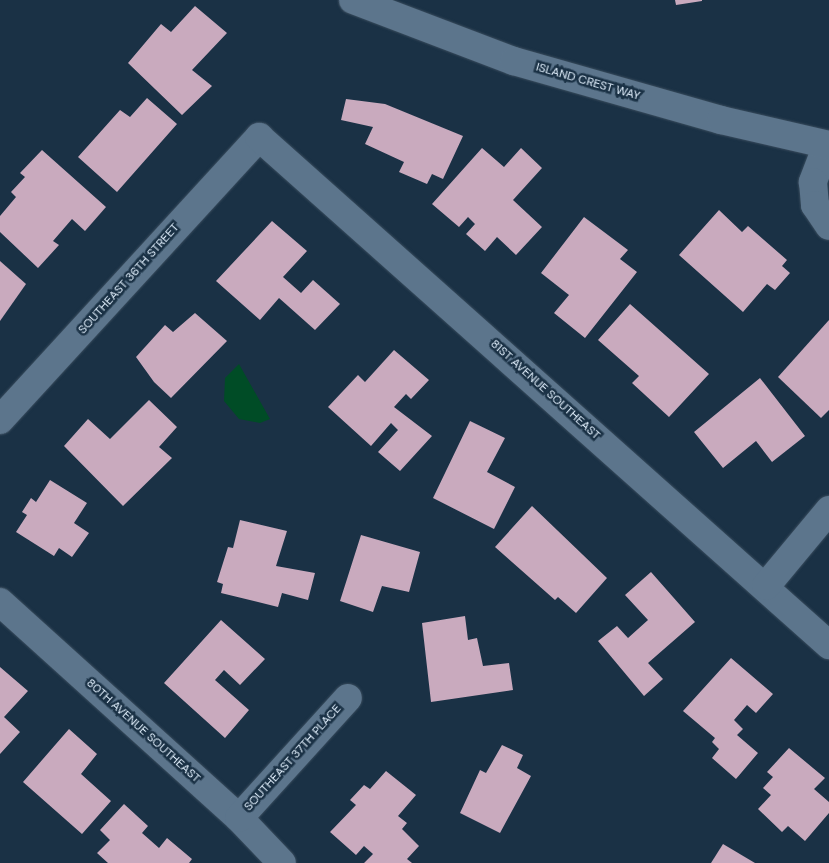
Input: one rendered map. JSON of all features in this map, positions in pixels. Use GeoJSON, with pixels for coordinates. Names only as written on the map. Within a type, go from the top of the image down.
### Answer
{"type":"FeatureCollection","features":[{"type":"Feature","properties":{"kind":"street","name":"ISLAND CREST WAY"},"geometry":{"type":"LineString","coordinates":[[353,0],[514,61],[721,120],[828,145]]}},
{"type":"Feature","properties":{"kind":"street","name":"SOUTHEAST 36TH STREET"},"geometry":{"type":"LineString","coordinates":[[0,420],[259,137]]}},
{"type":"Feature","properties":{"kind":"street","name":"81ST AVENUE SOUTHEAST"},"geometry":{"type":"LineString","coordinates":[[259,137],[766,586],[829,645]]}},
{"type":"Feature","properties":{"kind":"street"},"geometry":{"type":"LineString","coordinates":[[828,145],[813,182],[815,204],[829,226]]}},
{"type":"Feature","properties":{"kind":"street"},"geometry":{"type":"LineString","coordinates":[[766,586],[829,510]]}},
{"type":"Feature","properties":{"kind":"street","name":"80TH AVENUE SOUTHEAST"},"geometry":{"type":"LineString","coordinates":[[0,602],[239,818],[282,863]]}},
{"type":"Feature","properties":{"kind":"street","name":"SOUTHEAST 37TH PLACE"},"geometry":{"type":"LineString","coordinates":[[239,818],[348,698]]}},
{"type":"Feature","properties":{"kind":"green space"},"geometry":{"type":"Polygon","coordinates":[[[239,364],[270,419],[260,423],[239,419],[224,401],[225,378],[239,364]]]}},
{"type":"Feature","properties":{"kind":"building"},"geometry":{"type":"Polygon","coordinates":[[[675,0],[702,0],[702,1],[676,5],[675,0]]]}},
{"type":"Feature","properties":{"kind":"building"},"geometry":{"type":"Polygon","coordinates":[[[195,6],[227,33],[192,70],[212,86],[182,115],[128,63],[161,24],[171,32],[195,6]]]}},
{"type":"Feature","properties":{"kind":"building"},"geometry":{"type":"Polygon","coordinates":[[[147,98],[177,124],[117,192],[78,157],[120,110],[130,117],[147,98]]]}},
{"type":"Feature","properties":{"kind":"building"},"geometry":{"type":"Polygon","coordinates":[[[346,99],[385,104],[463,136],[443,179],[432,174],[427,184],[399,172],[404,162],[365,144],[373,127],[341,120],[346,99]]]}},
{"type":"Feature","properties":{"kind":"building"},"geometry":{"type":"Polygon","coordinates":[[[482,148],[504,167],[521,148],[542,168],[513,200],[542,227],[516,255],[497,237],[485,251],[466,234],[475,224],[468,217],[459,227],[432,204],[482,148]]]}},
{"type":"Feature","properties":{"kind":"building"},"geometry":{"type":"Polygon","coordinates":[[[42,150],[106,207],[85,231],[72,219],[53,241],[59,245],[38,268],[0,232],[0,216],[16,197],[11,192],[25,177],[20,173],[42,150]]]}},
{"type":"Feature","properties":{"kind":"building"},"geometry":{"type":"Polygon","coordinates":[[[719,210],[742,232],[748,226],[787,260],[782,266],[790,273],[775,290],[767,284],[743,312],[679,255],[719,210]]]}},
{"type":"Feature","properties":{"kind":"building"},"geometry":{"type":"Polygon","coordinates":[[[584,217],[628,250],[620,259],[637,272],[585,338],[554,313],[569,295],[541,273],[584,217]]]}},
{"type":"Feature","properties":{"kind":"building"},"geometry":{"type":"Polygon","coordinates":[[[272,221],[307,251],[283,277],[301,293],[313,280],[340,304],[315,330],[279,298],[260,320],[216,281],[272,221]]]}},
{"type":"Feature","properties":{"kind":"building"},"geometry":{"type":"Polygon","coordinates":[[[0,261],[26,284],[0,321],[0,261]]]}},
{"type":"Feature","properties":{"kind":"building"},"geometry":{"type":"Polygon","coordinates":[[[630,304],[709,374],[669,417],[632,383],[639,376],[598,340],[630,304]]]}},
{"type":"Feature","properties":{"kind":"building"},"geometry":{"type":"Polygon","coordinates":[[[195,313],[227,341],[171,398],[154,382],[136,357],[165,325],[173,332],[195,313]]]}},
{"type":"Feature","properties":{"kind":"building"},"geometry":{"type":"Polygon","coordinates":[[[829,320],[829,410],[821,418],[778,377],[829,320]]]}},
{"type":"Feature","properties":{"kind":"building"},"geometry":{"type":"Polygon","coordinates":[[[394,350],[429,380],[411,399],[406,394],[394,407],[432,436],[400,471],[378,452],[398,430],[391,423],[371,446],[328,407],[358,375],[365,382],[394,350]]]}},
{"type":"Feature","properties":{"kind":"building"},"geometry":{"type":"Polygon","coordinates":[[[760,378],[805,436],[772,462],[756,441],[723,468],[694,432],[760,378]]]}},
{"type":"Feature","properties":{"kind":"building"},"geometry":{"type":"Polygon","coordinates":[[[149,400],[177,427],[159,447],[172,458],[123,506],[64,446],[88,419],[110,439],[149,400]]]}},
{"type":"Feature","properties":{"kind":"building"},"geometry":{"type":"Polygon","coordinates":[[[470,421],[505,438],[487,472],[515,487],[494,529],[433,498],[470,421]]]}},
{"type":"Feature","properties":{"kind":"building"},"geometry":{"type":"Polygon","coordinates":[[[50,480],[87,503],[74,523],[89,533],[72,557],[59,548],[54,556],[16,532],[27,515],[22,512],[31,498],[36,502],[50,480]]]}},
{"type":"Feature","properties":{"kind":"building"},"geometry":{"type":"Polygon","coordinates":[[[532,506],[607,578],[576,613],[558,597],[555,600],[495,547],[532,506]]]}},
{"type":"Feature","properties":{"kind":"building"},"geometry":{"type":"Polygon","coordinates":[[[240,520],[287,531],[276,566],[315,573],[308,600],[282,593],[278,607],[221,593],[223,584],[217,582],[228,547],[233,548],[240,520]]]}},
{"type":"Feature","properties":{"kind":"building"},"geometry":{"type":"Polygon","coordinates":[[[361,535],[420,552],[409,592],[382,586],[373,612],[340,601],[361,535]]]}},
{"type":"Feature","properties":{"kind":"building"},"geometry":{"type":"Polygon","coordinates":[[[651,572],[695,622],[648,663],[663,679],[644,696],[598,641],[617,626],[628,638],[648,620],[625,595],[651,572]]]}},
{"type":"Feature","properties":{"kind":"building"},"geometry":{"type":"Polygon","coordinates":[[[465,616],[468,640],[477,638],[483,666],[509,663],[513,690],[431,702],[422,623],[465,616]]]}},
{"type":"Feature","properties":{"kind":"building"},"geometry":{"type":"Polygon","coordinates":[[[221,620],[265,659],[240,685],[224,670],[215,680],[249,710],[225,738],[164,683],[221,620]]]}},
{"type":"Feature","properties":{"kind":"building"},"geometry":{"type":"Polygon","coordinates":[[[731,658],[773,694],[756,713],[747,705],[734,720],[743,729],[737,735],[758,753],[736,779],[712,758],[719,749],[712,742],[715,738],[683,711],[731,658]]]}},
{"type":"Feature","properties":{"kind":"building"},"geometry":{"type":"Polygon","coordinates":[[[0,667],[28,691],[4,717],[20,732],[0,754],[0,667]]]}},
{"type":"Feature","properties":{"kind":"building"},"geometry":{"type":"Polygon","coordinates":[[[69,729],[97,754],[81,774],[111,801],[82,834],[23,782],[69,729]]]}},
{"type":"Feature","properties":{"kind":"building"},"geometry":{"type":"Polygon","coordinates":[[[502,745],[523,755],[517,768],[531,776],[500,833],[460,813],[480,770],[486,773],[502,745]]]}},
{"type":"Feature","properties":{"kind":"building"},"geometry":{"type":"Polygon","coordinates":[[[789,748],[825,778],[814,789],[829,802],[829,813],[805,841],[788,826],[782,832],[758,809],[771,795],[763,788],[773,777],[767,772],[789,748]]]}},
{"type":"Feature","properties":{"kind":"building"},"geometry":{"type":"Polygon","coordinates":[[[386,771],[416,795],[398,816],[407,823],[402,829],[419,846],[407,859],[412,863],[364,863],[373,854],[364,846],[356,855],[330,832],[356,805],[350,800],[364,785],[370,789],[386,771]]]}},
{"type":"Feature","properties":{"kind":"building"},"geometry":{"type":"Polygon","coordinates":[[[124,804],[148,826],[142,833],[159,848],[167,838],[192,859],[189,863],[108,863],[97,853],[110,840],[100,830],[124,804]]]}},
{"type":"Feature","properties":{"kind":"building"},"geometry":{"type":"Polygon","coordinates":[[[723,844],[755,863],[711,863],[723,844]]]}}]}
